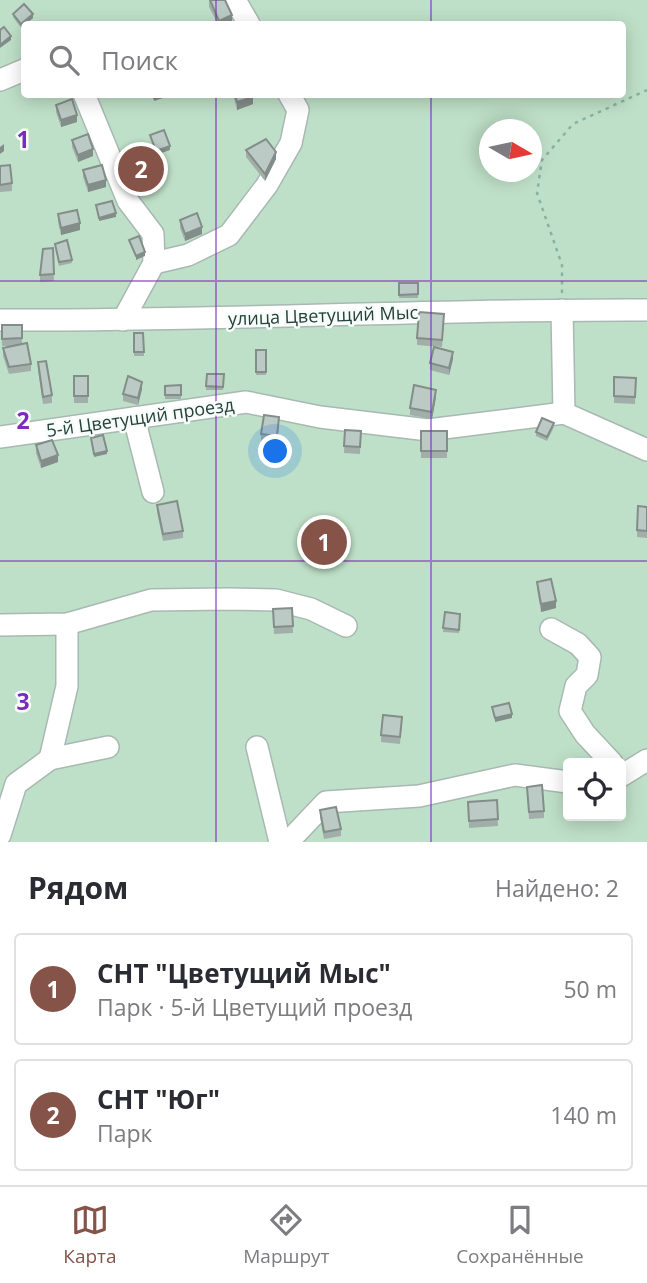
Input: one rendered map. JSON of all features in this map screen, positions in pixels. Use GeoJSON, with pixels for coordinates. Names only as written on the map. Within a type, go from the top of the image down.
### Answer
{"type":"FeatureCollection","features":[{"type":"Feature","properties":{"kind":"street"},"geometry":{"type":"LineString","coordinates":[[235,0],[247,21]]}},
{"type":"Feature","properties":{"kind":"street"},"geometry":{"type":"LineString","coordinates":[[0,80],[21,71]]}},
{"type":"Feature","properties":{"kind":"street"},"geometry":{"type":"LineString","coordinates":[[86,98],[128,201],[153,234],[154,263],[123,320]]}},
{"type":"Feature","properties":{"kind":"street"},"geometry":{"type":"LineString","coordinates":[[154,263],[188,255],[229,235],[267,185],[291,143],[298,110],[291,98]]}},
{"type":"Feature","properties":{"kind":"street"},"geometry":{"type":"LineString","coordinates":[[562,310],[564,413],[647,450]]}},
{"type":"Feature","properties":{"kind":"street","name":"улица Цветущий Мыс"},"geometry":{"type":"LineString","coordinates":[[0,320],[647,310]]}},
{"type":"Feature","properties":{"kind":"street","name":"5-й Цветущий проезд"},"geometry":{"type":"LineString","coordinates":[[0,437],[246,402],[320,417],[428,430],[564,413]]}},
{"type":"Feature","properties":{"kind":"street"},"geometry":{"type":"LineString","coordinates":[[134,418],[153,492]]}},
{"type":"Feature","properties":{"kind":"street"},"geometry":{"type":"LineString","coordinates":[[0,625],[67,624],[151,600],[228,599],[276,600],[311,609],[346,626]]}},
{"type":"Feature","properties":{"kind":"street"},"geometry":{"type":"LineString","coordinates":[[50,759],[67,686],[67,624]]}},
{"type":"Feature","properties":{"kind":"street"},"geometry":{"type":"LineString","coordinates":[[551,629],[578,644],[590,657],[587,675],[576,686],[570,711],[585,734],[606,758]]}},
{"type":"Feature","properties":{"kind":"street"},"geometry":{"type":"LineString","coordinates":[[0,835],[16,784],[50,759],[108,747]]}},
{"type":"Feature","properties":{"kind":"street"},"geometry":{"type":"LineString","coordinates":[[257,747],[280,842]]}},
{"type":"Feature","properties":{"kind":"street"},"geometry":{"type":"LineString","coordinates":[[626,769],[647,760]]}},
{"type":"Feature","properties":{"kind":"street"},"geometry":{"type":"LineString","coordinates":[[288,842],[326,802],[419,796],[515,775],[563,781]]}},
{"type":"Feature","properties":{"kind":"path"},"geometry":{"type":"LineString","coordinates":[[562,310],[562,265],[537,193],[542,160],[573,124],[647,90]]}},
{"type":"Feature","properties":{"kind":"green space"},"geometry":{"type":"Polygon","coordinates":[[[0,0],[647,0],[647,842],[0,842],[0,0]]]}},
{"type":"Feature","properties":{"kind":"building"},"geometry":{"type":"Polygon","coordinates":[[[210,0],[225,0],[232,15],[219,21],[210,0]]]}},
{"type":"Feature","properties":{"kind":"building"},"geometry":{"type":"Polygon","coordinates":[[[24,4],[33,14],[21,21],[21,24],[13,14],[24,4]]]}},
{"type":"Feature","properties":{"kind":"building"},"geometry":{"type":"Polygon","coordinates":[[[4,27],[11,36],[0,45],[0,30],[4,27]]]}},
{"type":"Feature","properties":{"kind":"building"},"geometry":{"type":"Polygon","coordinates":[[[72,99],[77,115],[61,120],[56,105],[72,99]]]}},
{"type":"Feature","properties":{"kind":"building"},"geometry":{"type":"Polygon","coordinates":[[[164,130],[170,146],[156,151],[150,135],[164,130]]]}},
{"type":"Feature","properties":{"kind":"building"},"geometry":{"type":"Polygon","coordinates":[[[88,134],[93,149],[78,155],[72,140],[88,134]]]}},
{"type":"Feature","properties":{"kind":"building"},"geometry":{"type":"Polygon","coordinates":[[[266,139],[276,152],[265,174],[246,150],[266,139]]]}},
{"type":"Feature","properties":{"kind":"building"},"geometry":{"type":"Polygon","coordinates":[[[10,165],[12,183],[0,185],[0,166],[10,165]]]}},
{"type":"Feature","properties":{"kind":"building"},"geometry":{"type":"Polygon","coordinates":[[[102,165],[106,180],[88,185],[83,170],[102,165]]]}},
{"type":"Feature","properties":{"kind":"building"},"geometry":{"type":"Polygon","coordinates":[[[112,201],[116,213],[99,218],[96,205],[112,201]]]}},
{"type":"Feature","properties":{"kind":"building"},"geometry":{"type":"Polygon","coordinates":[[[77,210],[80,223],[61,228],[58,214],[77,210]]]}},
{"type":"Feature","properties":{"kind":"building"},"geometry":{"type":"Polygon","coordinates":[[[197,213],[202,227],[185,234],[180,220],[197,213]]]}},
{"type":"Feature","properties":{"kind":"building"},"geometry":{"type":"Polygon","coordinates":[[[139,236],[145,252],[136,256],[129,240],[139,236]]]}},
{"type":"Feature","properties":{"kind":"building"},"geometry":{"type":"Polygon","coordinates":[[[67,240],[72,260],[59,262],[55,244],[67,240]]]}},
{"type":"Feature","properties":{"kind":"building"},"geometry":{"type":"Polygon","coordinates":[[[53,248],[54,274],[40,275],[43,249],[53,248]]]}},
{"type":"Feature","properties":{"kind":"building"},"geometry":{"type":"Polygon","coordinates":[[[399,283],[418,283],[418,294],[399,295],[399,283]]]}},
{"type":"Feature","properties":{"kind":"building"},"geometry":{"type":"Polygon","coordinates":[[[419,312],[444,314],[442,340],[417,338],[419,312]]]}},
{"type":"Feature","properties":{"kind":"building"},"geometry":{"type":"Polygon","coordinates":[[[2,325],[22,325],[22,338],[2,339],[2,325]]]}},
{"type":"Feature","properties":{"kind":"building"},"geometry":{"type":"Polygon","coordinates":[[[134,333],[143,333],[144,352],[134,352],[134,333]]]}},
{"type":"Feature","properties":{"kind":"building"},"geometry":{"type":"Polygon","coordinates":[[[27,343],[31,364],[9,367],[3,348],[27,343]]]}},
{"type":"Feature","properties":{"kind":"building"},"geometry":{"type":"Polygon","coordinates":[[[434,347],[453,352],[449,368],[430,363],[434,347]]]}},
{"type":"Feature","properties":{"kind":"building"},"geometry":{"type":"Polygon","coordinates":[[[256,350],[266,350],[266,372],[256,372],[256,350]]]}},
{"type":"Feature","properties":{"kind":"building"},"geometry":{"type":"Polygon","coordinates":[[[46,361],[52,395],[43,397],[38,362],[46,361]]]}},
{"type":"Feature","properties":{"kind":"building"},"geometry":{"type":"Polygon","coordinates":[[[207,374],[224,374],[223,387],[206,386],[207,374]]]}},
{"type":"Feature","properties":{"kind":"building"},"geometry":{"type":"Polygon","coordinates":[[[74,376],[88,376],[88,396],[74,396],[74,376]]]}},
{"type":"Feature","properties":{"kind":"building"},"geometry":{"type":"Polygon","coordinates":[[[128,376],[142,382],[138,398],[123,394],[128,376]]]}},
{"type":"Feature","properties":{"kind":"building"},"geometry":{"type":"Polygon","coordinates":[[[614,377],[636,378],[635,397],[614,396],[614,377]]]}},
{"type":"Feature","properties":{"kind":"building"},"geometry":{"type":"Polygon","coordinates":[[[181,385],[181,395],[165,395],[165,386],[181,385]]]}},
{"type":"Feature","properties":{"kind":"building"},"geometry":{"type":"Polygon","coordinates":[[[414,385],[436,390],[432,412],[410,408],[414,385]]]}},
{"type":"Feature","properties":{"kind":"building"},"geometry":{"type":"Polygon","coordinates":[[[264,415],[279,417],[277,436],[261,434],[264,415]]]}},
{"type":"Feature","properties":{"kind":"building"},"geometry":{"type":"Polygon","coordinates":[[[542,418],[554,423],[547,437],[536,432],[542,418]]]}},
{"type":"Feature","properties":{"kind":"building"},"geometry":{"type":"Polygon","coordinates":[[[345,430],[361,431],[360,447],[344,446],[345,430]]]}},
{"type":"Feature","properties":{"kind":"building"},"geometry":{"type":"Polygon","coordinates":[[[421,431],[447,431],[447,451],[421,451],[421,431]]]}},
{"type":"Feature","properties":{"kind":"building"},"geometry":{"type":"Polygon","coordinates":[[[103,435],[107,451],[94,454],[91,438],[103,435]]]}},
{"type":"Feature","properties":{"kind":"building"},"geometry":{"type":"Polygon","coordinates":[[[52,440],[58,455],[41,461],[36,445],[52,440]]]}},
{"type":"Feature","properties":{"kind":"building"},"geometry":{"type":"Polygon","coordinates":[[[177,501],[183,531],[163,534],[157,505],[177,501]]]}},
{"type":"Feature","properties":{"kind":"building"},"geometry":{"type":"Polygon","coordinates":[[[638,506],[647,507],[647,531],[637,530],[638,506]]]}},
{"type":"Feature","properties":{"kind":"building"},"geometry":{"type":"Polygon","coordinates":[[[551,579],[556,601],[541,604],[537,582],[551,579]]]}},
{"type":"Feature","properties":{"kind":"building"},"geometry":{"type":"Polygon","coordinates":[[[292,608],[293,626],[274,627],[273,609],[292,608]]]}},
{"type":"Feature","properties":{"kind":"building"},"geometry":{"type":"Polygon","coordinates":[[[445,612],[460,614],[459,630],[443,628],[445,612]]]}},
{"type":"Feature","properties":{"kind":"building"},"geometry":{"type":"Polygon","coordinates":[[[509,703],[512,714],[495,718],[492,707],[509,703]]]}},
{"type":"Feature","properties":{"kind":"building"},"geometry":{"type":"Polygon","coordinates":[[[383,715],[402,717],[400,737],[381,735],[383,715]]]}},
{"type":"Feature","properties":{"kind":"building"},"geometry":{"type":"Polygon","coordinates":[[[542,785],[544,811],[529,812],[527,787],[542,785]]]}},
{"type":"Feature","properties":{"kind":"building"},"geometry":{"type":"Polygon","coordinates":[[[497,800],[498,819],[469,821],[468,802],[497,800]]]}},
{"type":"Feature","properties":{"kind":"building"},"geometry":{"type":"Polygon","coordinates":[[[336,807],[341,829],[324,832],[320,810],[336,807]]]}},
{"type":"Feature","properties":{"kind":"place","name":"СНТ \"Юг\""},"geometry":{"type":"Point","coordinates":[141,169]}},
{"type":"Feature","properties":{"kind":"place","name":"СНТ \"Цветущий Мыс\""},"geometry":{"type":"Point","coordinates":[324,542]}}]}
